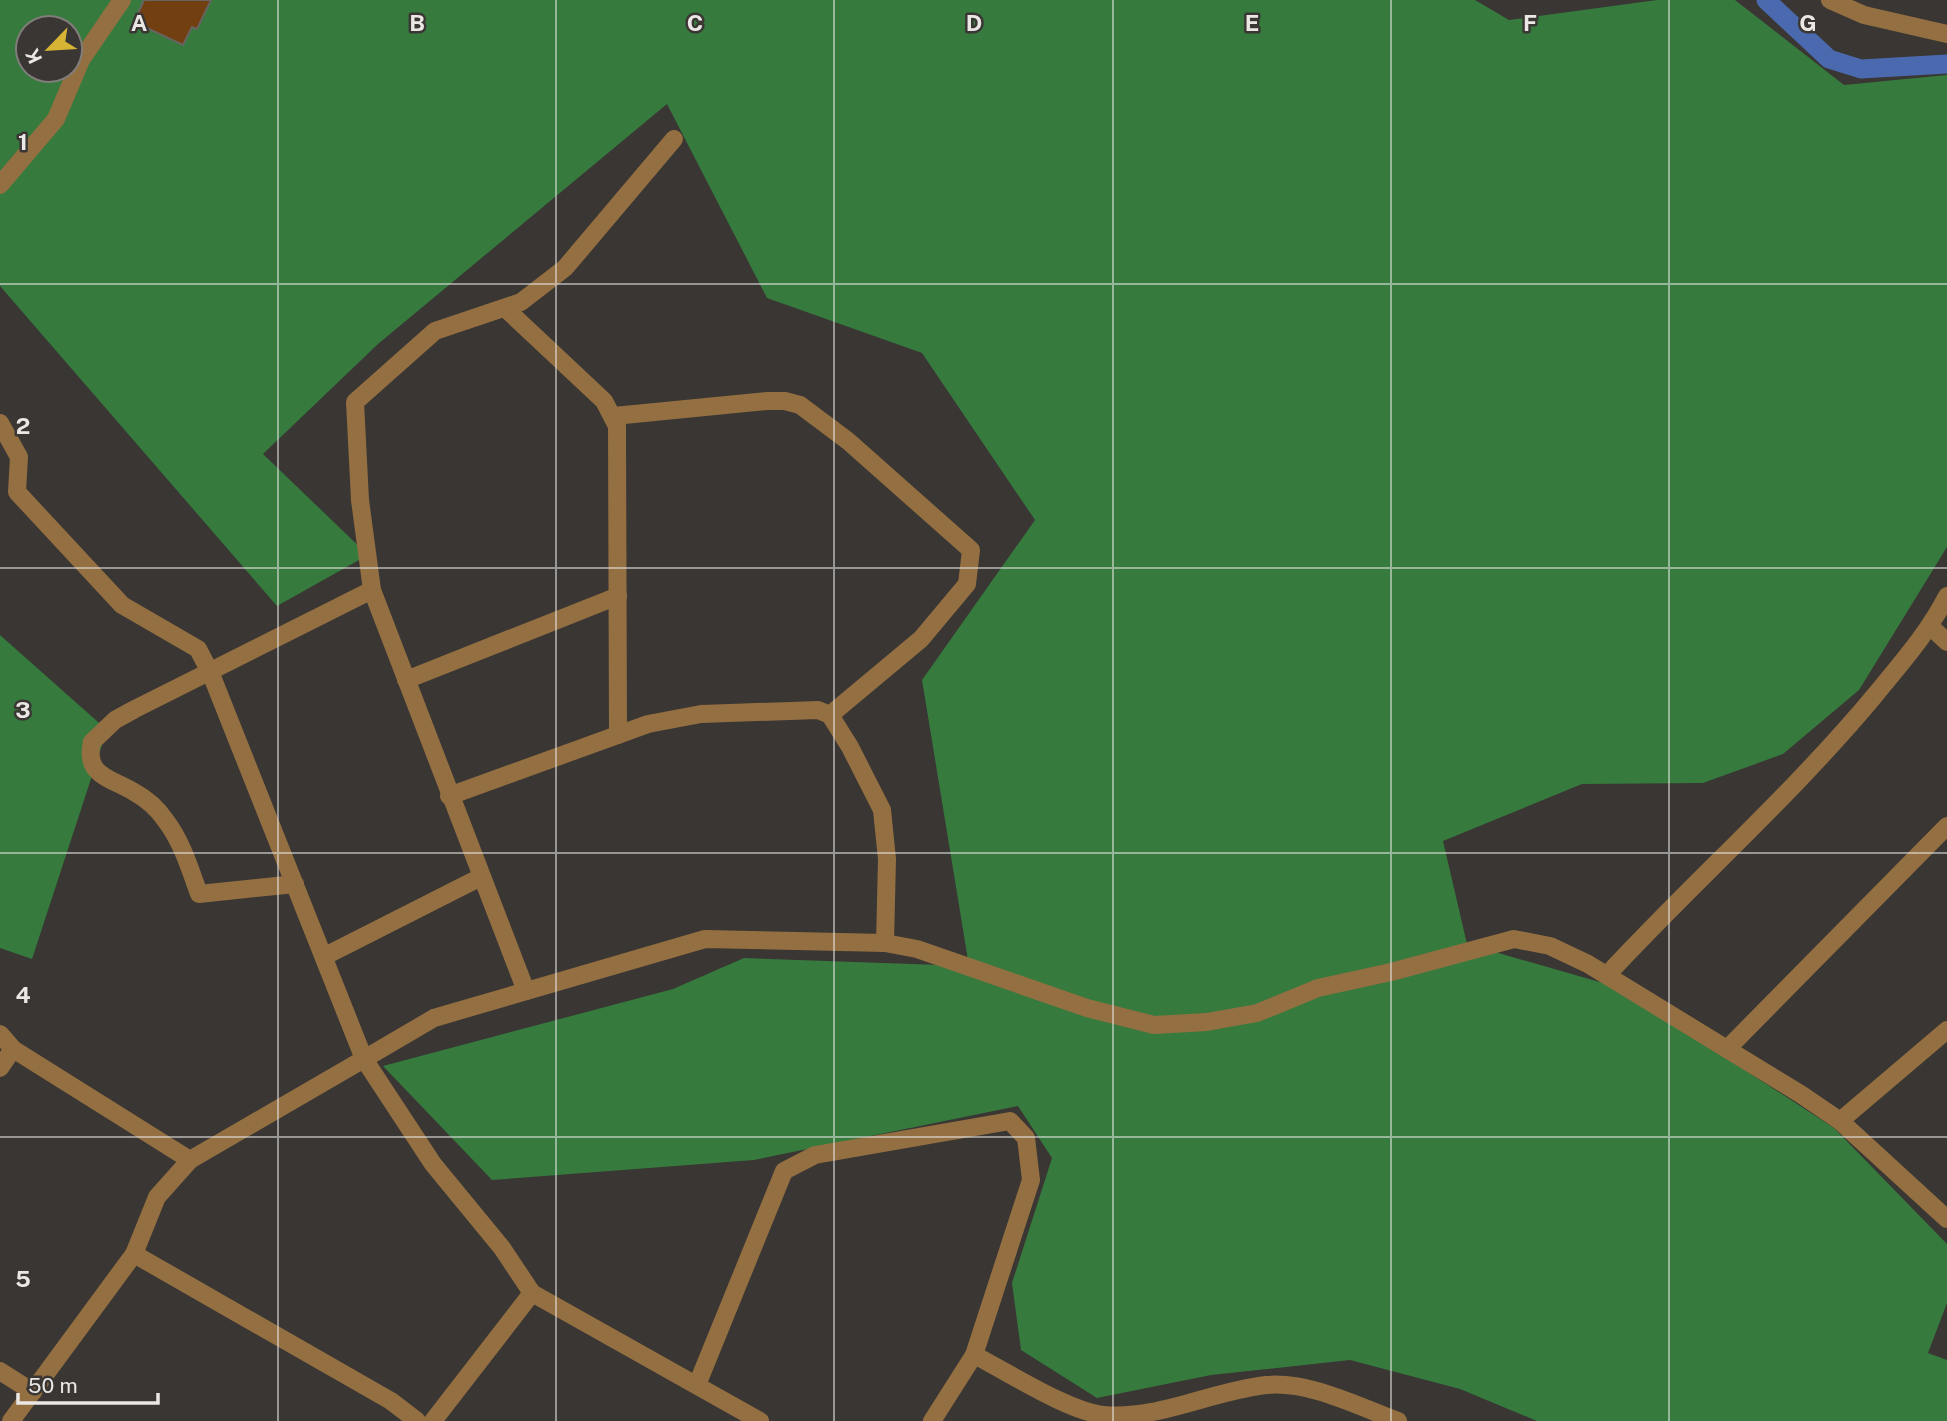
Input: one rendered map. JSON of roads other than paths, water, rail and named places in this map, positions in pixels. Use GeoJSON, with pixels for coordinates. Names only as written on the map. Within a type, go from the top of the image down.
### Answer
{"type":"FeatureCollection","features":[{"type":"Feature","properties":{"kind":"street"},"geometry":{"type":"LineString","coordinates":[[1830,0],[1864,15],[1947,34]]}},
{"type":"Feature","properties":{"kind":"street"},"geometry":{"type":"LineString","coordinates":[[0,185],[56,119],[81,60],[115,5]]}},
{"type":"Feature","properties":{"kind":"street"},"geometry":{"type":"LineString","coordinates":[[526,991],[372,590],[360,500],[355,402],[435,331],[521,302],[565,268],[674,139]]}},
{"type":"Feature","properties":{"kind":"street"},"geometry":{"type":"LineString","coordinates":[[505,308],[604,401],[614,416],[618,437],[618,735]]}},
{"type":"Feature","properties":{"kind":"street"},"geometry":{"type":"LineString","coordinates":[[614,416],[767,401],[785,401],[800,405],[848,441],[971,550],[967,584],[921,639],[830,715]]}},
{"type":"Feature","properties":{"kind":"street"},"geometry":{"type":"LineString","coordinates":[[0,424],[19,457],[8,489],[122,605],[198,649],[211,674],[364,1059],[433,1164],[502,1248],[532,1293],[760,1421]]}},
{"type":"Feature","properties":{"kind":"street"},"geometry":{"type":"LineString","coordinates":[[295,884],[199,894],[183,851],[166,821],[145,799],[105,779],[93,767],[90,750],[96,734],[135,709],[211,674],[372,590]]}},
{"type":"Feature","properties":{"kind":"street"},"geometry":{"type":"LineString","coordinates":[[406,680],[618,596]]}},
{"type":"Feature","properties":{"kind":"street"},"geometry":{"type":"LineString","coordinates":[[1607,975],[1672,905],[1829,750],[1931,627],[1947,596]]}},
{"type":"Feature","properties":{"kind":"street"},"geometry":{"type":"LineString","coordinates":[[1931,627],[1947,642]]}},
{"type":"Feature","properties":{"kind":"street"},"geometry":{"type":"LineString","coordinates":[[449,796],[648,724],[701,714],[818,710],[830,715],[850,747],[882,810],[887,859],[885,943]]}},
{"type":"Feature","properties":{"kind":"street"},"geometry":{"type":"LineString","coordinates":[[1727,1048],[1947,826]]}},
{"type":"Feature","properties":{"kind":"street"},"geometry":{"type":"LineString","coordinates":[[325,956],[481,877]]}},
{"type":"Feature","properties":{"kind":"street"},"geometry":{"type":"LineString","coordinates":[[11,1421],[134,1254],[157,1197],[190,1160],[434,1018],[705,939],[885,943],[917,949],[1087,1008],[1154,1024],[1207,1022],[1257,1013],[1318,988],[1514,939],[1550,946],[1607,975],[1840,1121],[1947,1219]]}},
{"type":"Feature","properties":{"kind":"street"},"geometry":{"type":"LineString","coordinates":[[1840,1121],[1947,1030]]}},
{"type":"Feature","properties":{"kind":"street"},"geometry":{"type":"LineString","coordinates":[[0,1034],[13,1049],[190,1160]]}},
{"type":"Feature","properties":{"kind":"street"},"geometry":{"type":"LineString","coordinates":[[0,1068],[13,1049]]}},
{"type":"Feature","properties":{"kind":"street"},"geometry":{"type":"LineString","coordinates":[[698,1385],[784,1171],[815,1155],[1010,1121],[1026,1138],[1031,1181],[974,1355],[932,1421]]}},
{"type":"Feature","properties":{"kind":"street"},"geometry":{"type":"LineString","coordinates":[[134,1254],[391,1401],[417,1421]]}},
{"type":"Feature","properties":{"kind":"street"},"geometry":{"type":"LineString","coordinates":[[433,1421],[532,1293]]}},
{"type":"Feature","properties":{"kind":"street"},"geometry":{"type":"LineString","coordinates":[[974,1355],[1102,1418],[1128,1416],[1267,1385],[1305,1388],[1398,1421]]}},
{"type":"Feature","properties":{"kind":"street"},"geometry":{"type":"LineString","coordinates":[[0,1371],[33,1392]]}},
{"type":"Feature","properties":{"kind":"waterway"},"geometry":{"type":"LineString","coordinates":[[1766,0],[1829,59],[1861,69],[1947,64]]}}]}
